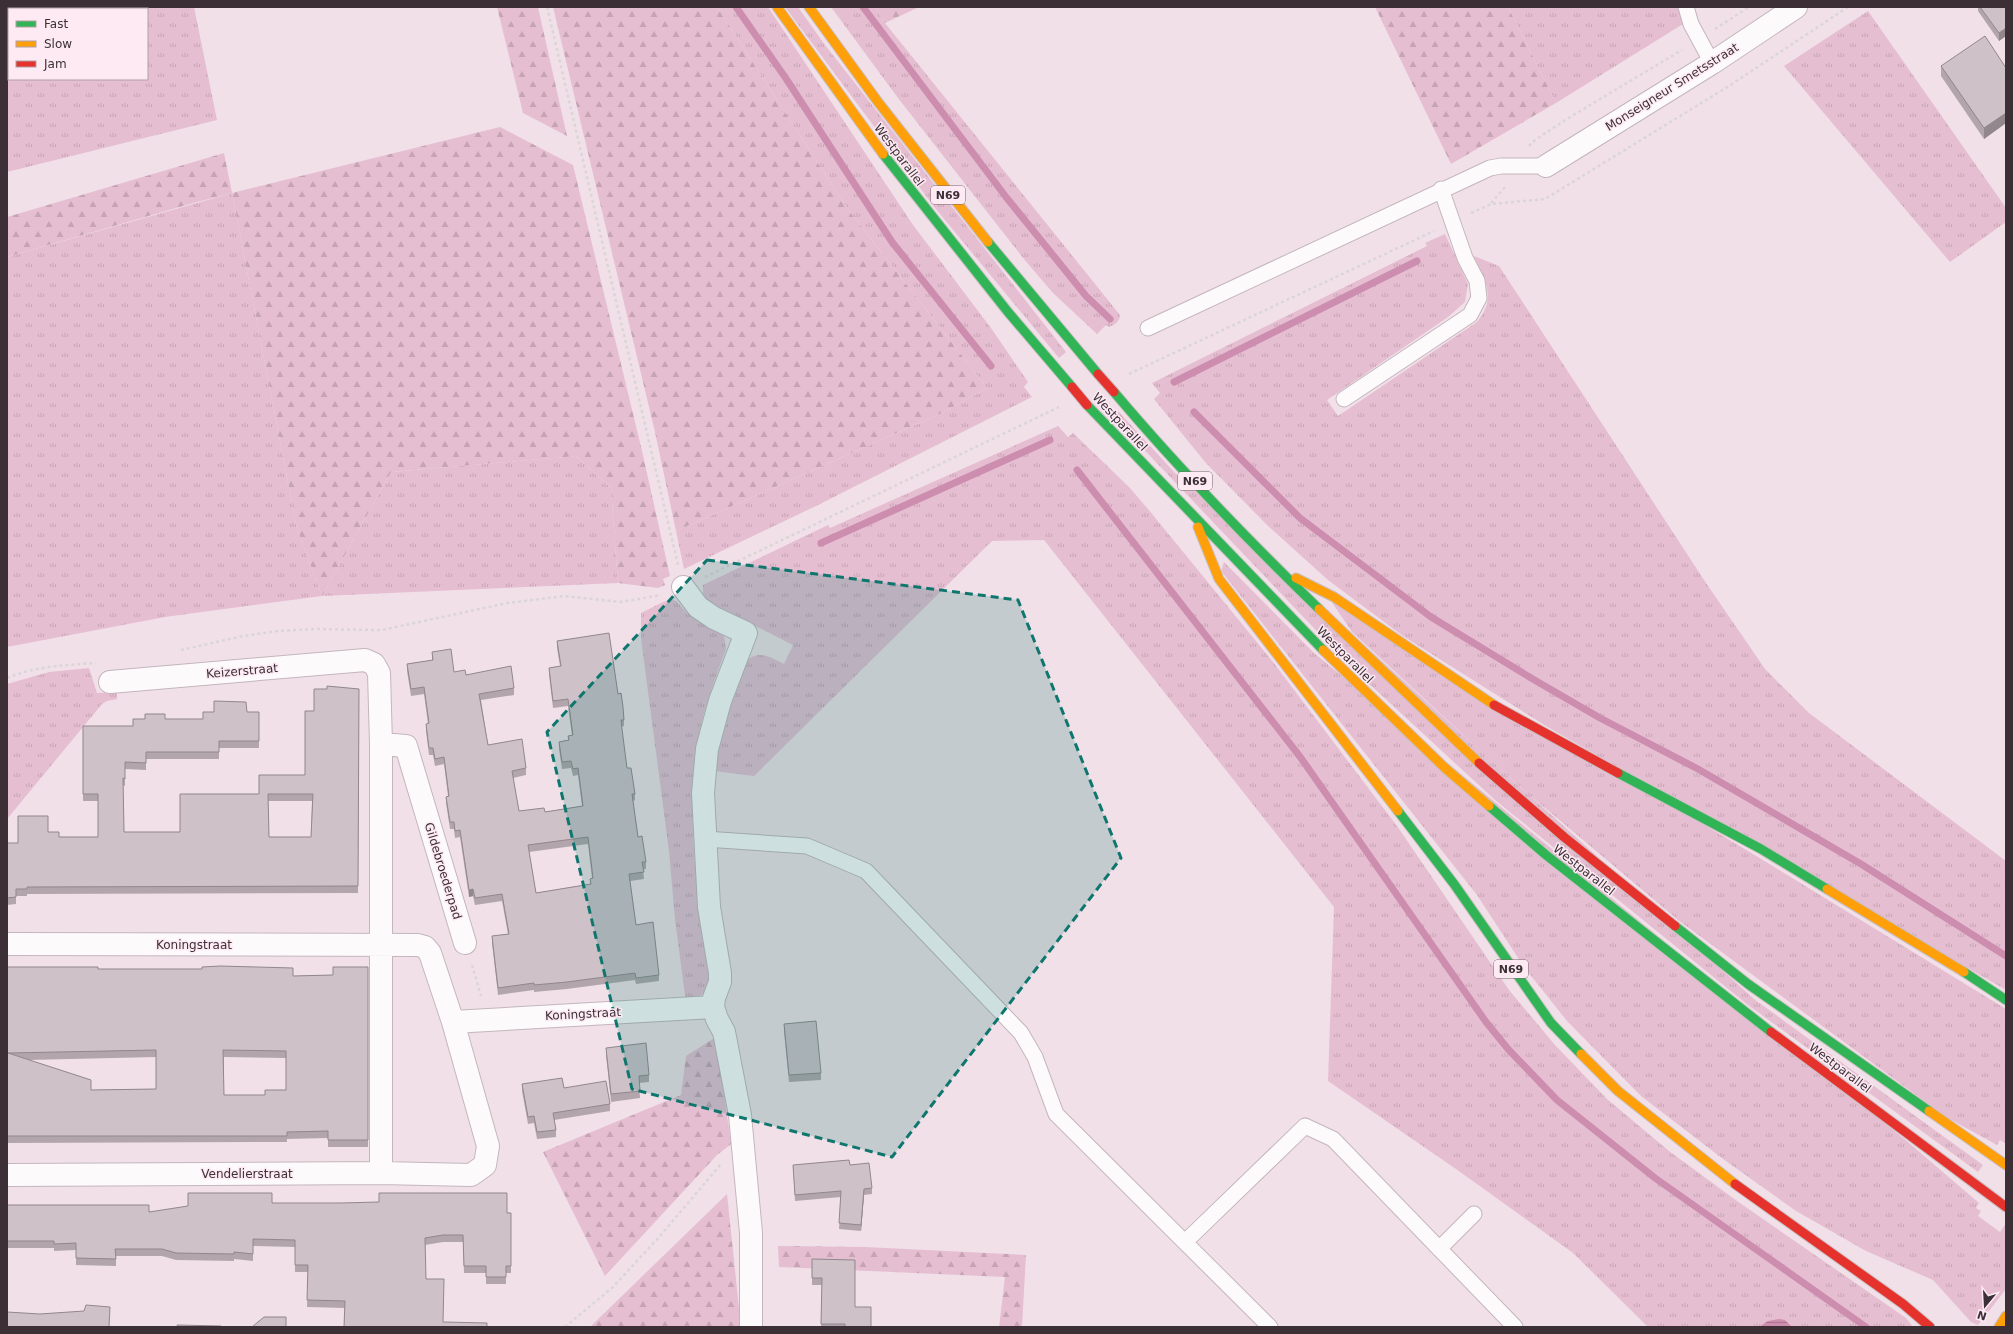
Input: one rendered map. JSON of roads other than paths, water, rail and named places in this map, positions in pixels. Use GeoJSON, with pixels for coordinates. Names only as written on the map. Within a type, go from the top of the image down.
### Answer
{"type":"FeatureCollection","features":[{"type":"Feature","properties":{"kind":"main road","name":"Westparallel"},"geometry":{"type":"LineString","coordinates":[[777,7],[897,174],[1008,312],[1087,405],[1193,517],[1364,691],[1445,768],[1546,856],[1727,999],[2006,1207]]}},
{"type":"Feature","properties":{"kind":"main road","name":"Westparallel"},"geometry":{"type":"LineString","coordinates":[[809,7],[859,79],[933,176],[1009,270],[1149,433],[1278,569],[1472,756],[1570,842],[1748,984],[2006,1164]]}},
{"type":"Feature","properties":{"kind":"main road","name":"N69"},"geometry":{"type":"LineString","coordinates":[[1193,517],[1219,579],[1330,719],[1454,884],[1520,981],[1551,1023],[1618,1091],[1713,1167],[1903,1304],[1930,1327]]}},
{"type":"Feature","properties":{"kind":"main road","name":"N69"},"geometry":{"type":"LineString","coordinates":[[1278,569],[1334,597],[1495,706],[1761,849],[1981,983],[2006,1000]]}},
{"type":"Feature","properties":{"kind":"main road"},"geometry":{"type":"LineString","coordinates":[[1999,1327],[2006,1316]]}},
{"type":"Feature","properties":{"kind":"street","name":"Monseigneur Smetsstraat"},"geometry":{"type":"LineString","coordinates":[[1546,166],[1712,63],[1796,7]]}},
{"type":"Feature","properties":{"kind":"street"},"geometry":{"type":"LineString","coordinates":[[683,587],[698,607],[714,618],[746,633],[720,701],[707,749],[703,793],[709,907],[720,974],[720,982],[714,998],[713,1007],[724,1032],[740,1116],[741,1140],[751,1233],[751,1327]]}},
{"type":"Feature","properties":{"kind":"street","name":"Keizerstraat"},"geometry":{"type":"LineString","coordinates":[[110,682],[365,660],[374,664],[379,673],[380,744]]}},
{"type":"Feature","properties":{"kind":"street"},"geometry":{"type":"LineString","coordinates":[[380,744],[381,1173]]}},
{"type":"Feature","properties":{"kind":"street","name":"Gildebroederpad"},"geometry":{"type":"LineString","coordinates":[[380,744],[406,746],[465,943]]}},
{"type":"Feature","properties":{"kind":"street","name":"Koningstraat"},"geometry":{"type":"LineString","coordinates":[[7,944],[418,945],[425,947],[430,953],[453,1022],[488,1146],[485,1165]]}},
{"type":"Feature","properties":{"kind":"street","name":"Koningstraat"},"geometry":{"type":"LineString","coordinates":[[453,1022],[713,1007]]}},
{"type":"Feature","properties":{"kind":"street","name":"Vendelierstraat"},"geometry":{"type":"LineString","coordinates":[[7,1175],[381,1173],[471,1175],[485,1165]]}},
{"type":"Feature","properties":{"kind":"lane"},"geometry":{"type":"LineString","coordinates":[[1686,7],[1699,40],[1712,63]]}},
{"type":"Feature","properties":{"kind":"lane"},"geometry":{"type":"LineString","coordinates":[[1148,328],[1441,189],[1490,168],[1501,166],[1546,166]]}},
{"type":"Feature","properties":{"kind":"lane"},"geometry":{"type":"LineString","coordinates":[[1344,399],[1470,315],[1479,298],[1477,281],[1465,258],[1441,189]]}},
{"type":"Feature","properties":{"kind":"lane"},"geometry":{"type":"LineString","coordinates":[[705,839],[807,846],[866,871],[1021,1033],[1035,1057],[1056,1114],[1270,1327]]}},
{"type":"Feature","properties":{"kind":"lane"},"geometry":{"type":"LineString","coordinates":[[1185,1242],[1305,1126],[1333,1139],[1515,1327]]}},
{"type":"Feature","properties":{"kind":"lane"},"geometry":{"type":"LineString","coordinates":[[1439,1249],[1474,1214]]}},
{"type":"Feature","properties":{"kind":"waterway"},"geometry":{"type":"LineString","coordinates":[[736,7],[787,80],[892,242],[991,366]]}},
{"type":"Feature","properties":{"kind":"waterway"},"geometry":{"type":"LineString","coordinates":[[863,7],[1006,197],[1086,296],[1110,319]]}},
{"type":"Feature","properties":{"kind":"waterway"},"geometry":{"type":"LineString","coordinates":[[1174,382],[1417,261]]}},
{"type":"Feature","properties":{"kind":"waterway"},"geometry":{"type":"LineString","coordinates":[[1194,412],[1300,518],[1431,617],[1600,718],[1698,769],[1861,864],[2006,956]]}},
{"type":"Feature","properties":{"kind":"waterway"},"geometry":{"type":"LineString","coordinates":[[821,543],[1050,440]]}},
{"type":"Feature","properties":{"kind":"waterway"},"geometry":{"type":"LineString","coordinates":[[1077,470],[1301,758],[1486,1022],[1508,1049],[1557,1100],[1655,1178],[1866,1327]]}}]}
